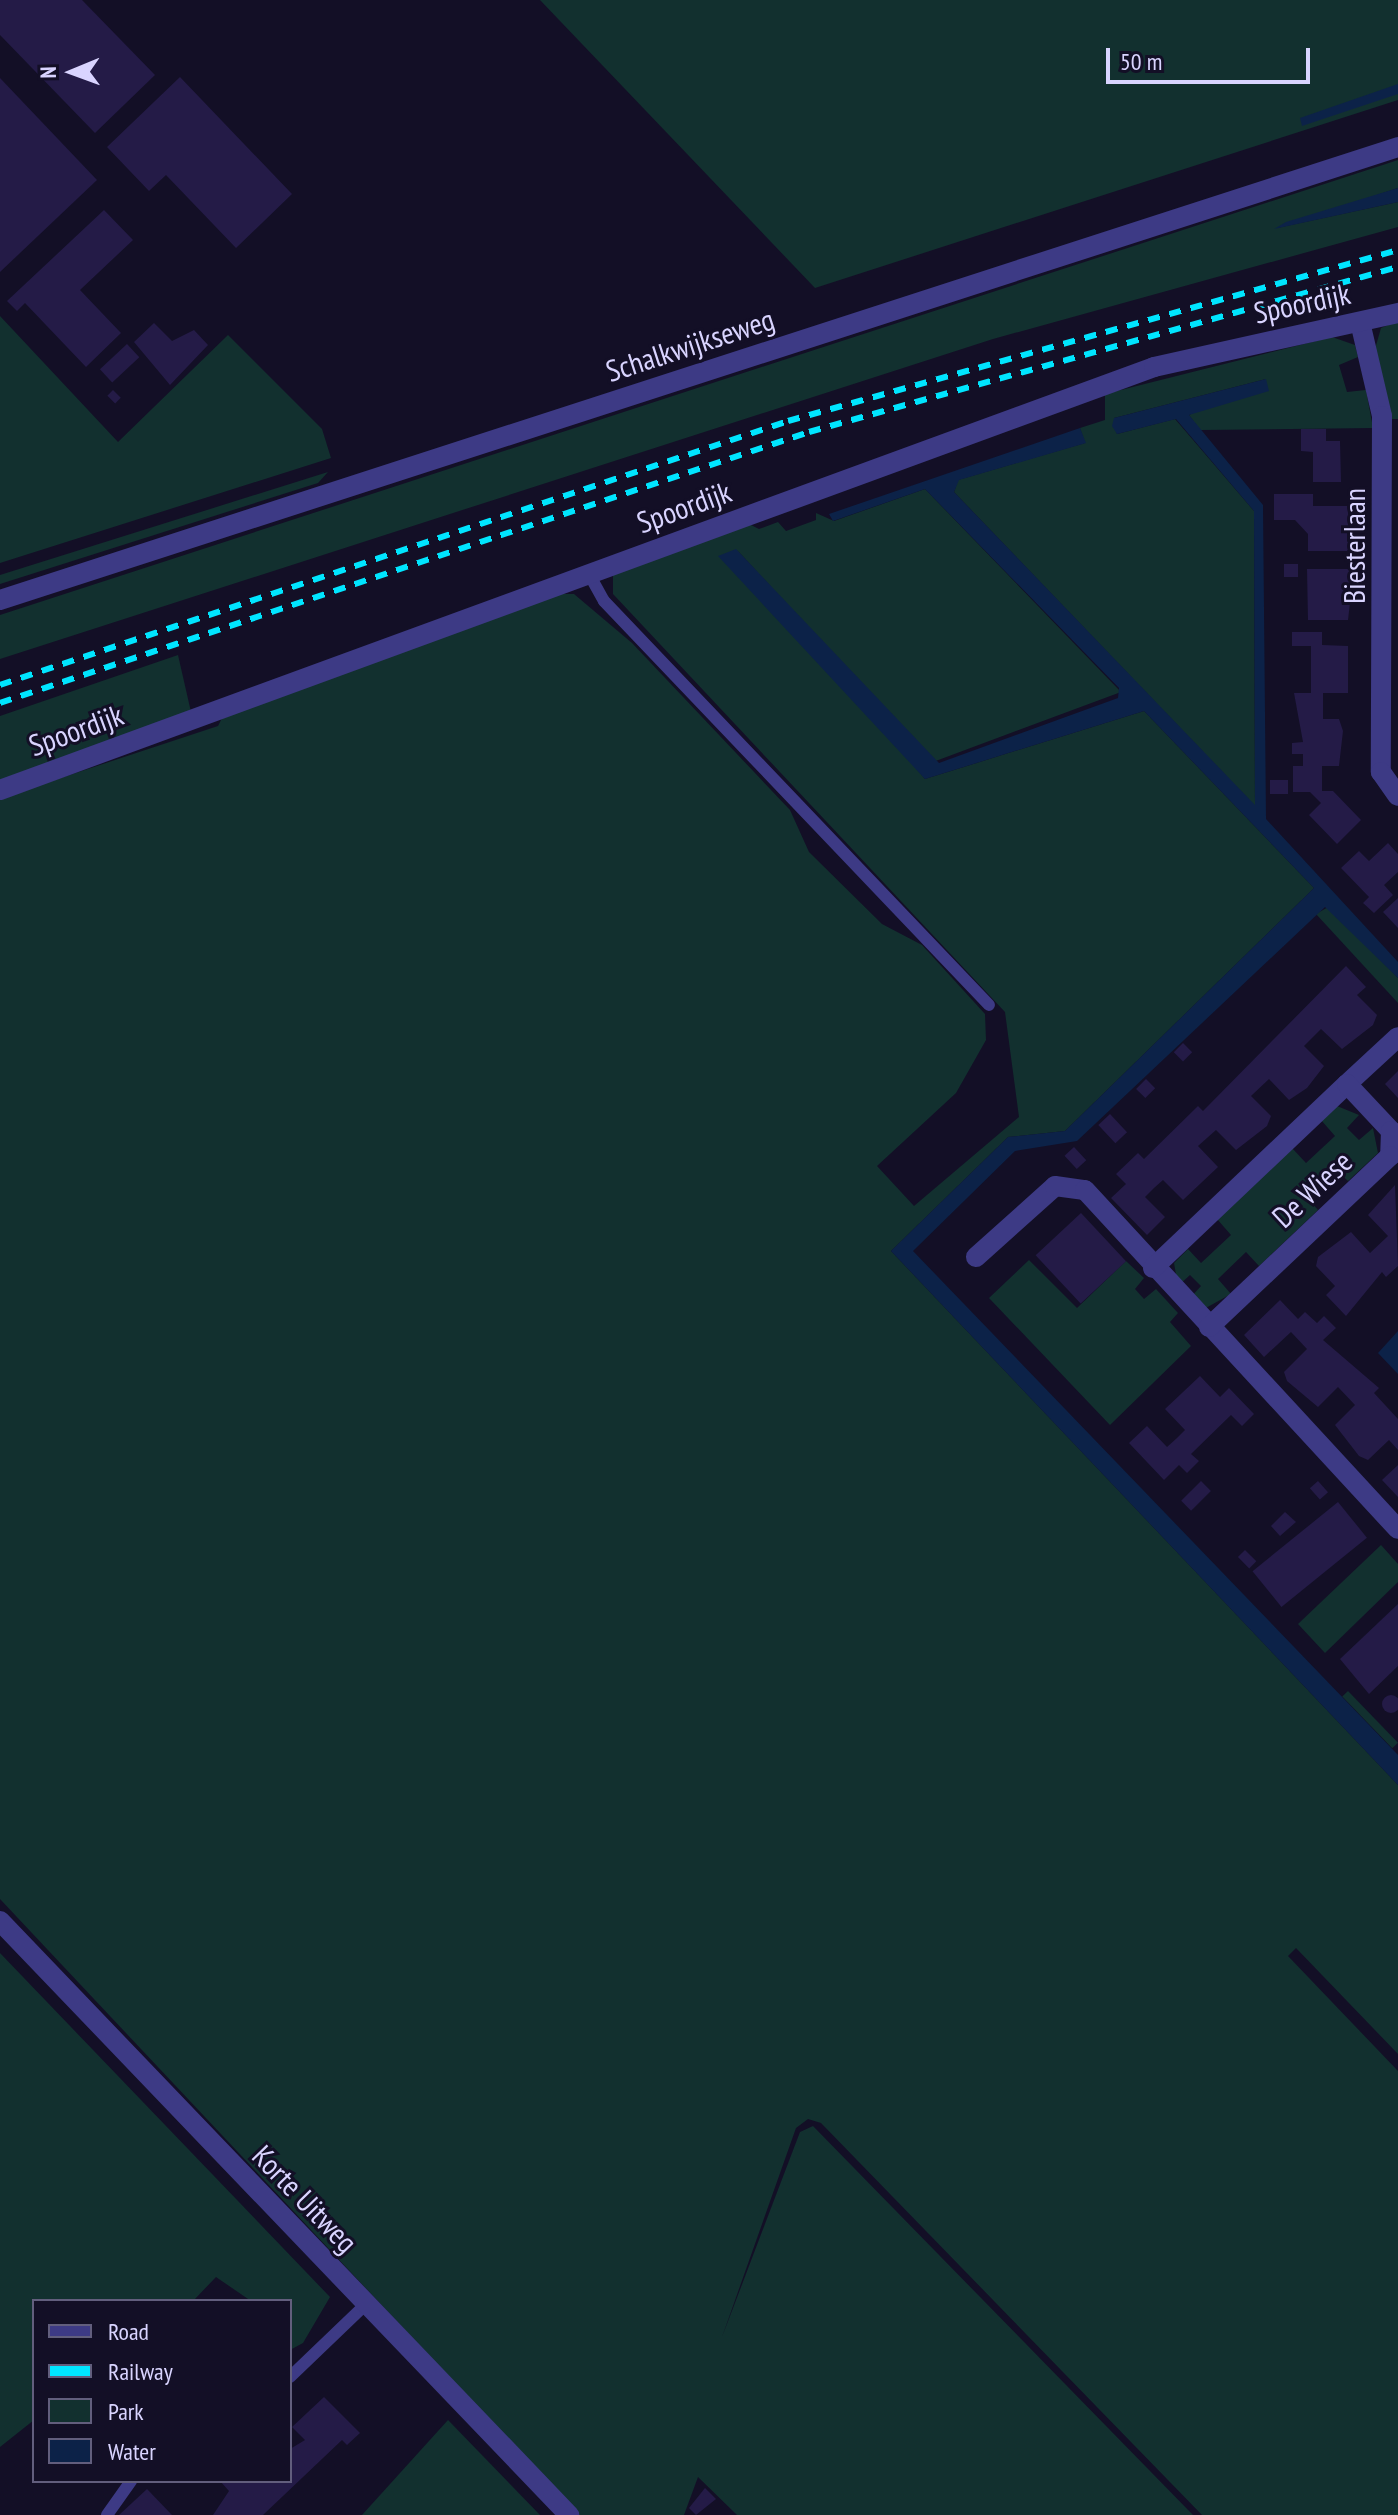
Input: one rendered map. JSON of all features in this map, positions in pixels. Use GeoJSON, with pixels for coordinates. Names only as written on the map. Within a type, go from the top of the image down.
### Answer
{"type":"FeatureCollection","features":[{"type":"Feature","properties":{"kind":"street","name":"Schalkwijkseweg"},"geometry":{"type":"LineString","coordinates":[[0,600],[1398,147]]}},
{"type":"Feature","properties":{"kind":"street","name":"Spoordijk"},"geometry":{"type":"LineString","coordinates":[[0,790],[1154,367],[1398,313]]}},
{"type":"Feature","properties":{"kind":"street","name":"Biesterlaan"},"geometry":{"type":"LineString","coordinates":[[1360,322],[1382,416],[1390,772],[1398,796]]}},
{"type":"Feature","properties":{"kind":"street","name":"De Wiese"},"geometry":{"type":"LineString","coordinates":[[1153,1268],[1398,1037]]}},
{"type":"Feature","properties":{"kind":"street","name":"De Wiese"},"geometry":{"type":"LineString","coordinates":[[1209,1327],[1390,1156],[1391,1131],[1347,1084]]}},
{"type":"Feature","properties":{"kind":"street"},"geometry":{"type":"LineString","coordinates":[[976,1257],[1043,1195],[1070,1184],[1085,1190],[1153,1268],[1398,1529]]}},
{"type":"Feature","properties":{"kind":"street","name":"Korte Uitweg"},"geometry":{"type":"LineString","coordinates":[[0,1921],[569,2515]]}},
{"type":"Feature","properties":{"kind":"lane"},"geometry":{"type":"LineString","coordinates":[[589,574],[604,601],[989,1005]]}},
{"type":"Feature","properties":{"kind":"lane"},"geometry":{"type":"LineString","coordinates":[[292,2375],[365,2305]]}},
{"type":"Feature","properties":{"kind":"lane"},"geometry":{"type":"LineString","coordinates":[[107,2515],[130,2483]]}},
{"type":"Feature","properties":{"kind":"green space"},"geometry":{"type":"Polygon","coordinates":[[[540,0],[1398,0],[1398,100],[815,288],[540,0]]]}},
{"type":"Feature","properties":{"kind":"green space"},"geometry":{"type":"Polygon","coordinates":[[[1398,160],[1398,188],[1277,228],[1398,202],[1398,227],[993,339],[0,659],[0,615],[1398,160]]]}},
{"type":"Feature","properties":{"kind":"green space"},"geometry":{"type":"Polygon","coordinates":[[[0,316],[118,442],[228,335],[322,429],[331,458],[0,563],[0,316]]]}},
{"type":"Feature","properties":{"kind":"green space"},"geometry":{"type":"Polygon","coordinates":[[[1398,321],[1398,419],[1391,419],[1375,349],[1381,328],[1398,321]]]}},
{"type":"Feature","properties":{"kind":"green space"},"geometry":{"type":"Polygon","coordinates":[[[1332,337],[1355,345],[1358,357],[1339,365],[1347,392],[1366,390],[1373,428],[1200,430],[1189,415],[1266,379],[1114,418],[1117,434],[1175,419],[1254,511],[1255,806],[954,492],[958,480],[1085,443],[1080,428],[1105,420],[1105,394],[1332,337]]]}},
{"type":"Feature","properties":{"kind":"green space"},"geometry":{"type":"Polygon","coordinates":[[[328,472],[318,483],[0,584],[0,575],[328,472]]]}},
{"type":"Feature","properties":{"kind":"green space"},"geometry":{"type":"Polygon","coordinates":[[[925,489],[1121,692],[933,762],[737,550],[925,779],[1144,711],[1314,888],[1065,1131],[1008,1137],[891,1251],[1398,1785],[1398,2054],[1296,1948],[1288,1956],[1398,2071],[1398,2515],[1202,2515],[821,2123],[808,2119],[796,2128],[722,2337],[800,2132],[813,2126],[1193,2515],[737,2515],[698,2477],[684,2515],[579,2515],[0,1899],[0,798],[218,726],[223,716],[557,594],[574,594],[632,643],[790,810],[809,852],[882,924],[922,945],[985,1014],[986,1040],[956,1093],[877,1166],[914,1206],[1019,1117],[1005,1012],[613,594],[613,573],[749,524],[759,529],[778,522],[786,531],[816,520],[816,513],[834,521],[925,489]]]}},
{"type":"Feature","properties":{"kind":"green space"},"geometry":{"type":"Polygon","coordinates":[[[178,655],[191,712],[0,783],[0,716],[178,655]]]}},
{"type":"Feature","properties":{"kind":"green space"},"geometry":{"type":"Polygon","coordinates":[[[1330,906],[1398,978],[1398,1003],[1316,914],[1330,906]]]}},
{"type":"Feature","properties":{"kind":"green space"},"geometry":{"type":"Polygon","coordinates":[[[1337,1106],[1359,1115],[1347,1128],[1359,1140],[1373,1128],[1378,1153],[1348,1181],[1334,1168],[1305,1195],[1318,1210],[1259,1266],[1246,1252],[1218,1279],[1231,1294],[1204,1309],[1190,1298],[1201,1286],[1190,1275],[1178,1286],[1174,1263],[1188,1249],[1201,1263],[1231,1235],[1217,1219],[1292,1148],[1306,1163],[1335,1136],[1321,1120],[1337,1106]]]}},
{"type":"Feature","properties":{"kind":"green space"},"geometry":{"type":"Polygon","coordinates":[[[1029,1260],[1077,1308],[1126,1261],[1144,1278],[1135,1289],[1144,1299],[1156,1289],[1178,1313],[1170,1322],[1191,1346],[1110,1425],[989,1298],[1029,1260]]]}},
{"type":"Feature","properties":{"kind":"green space"},"geometry":{"type":"Polygon","coordinates":[[[1381,1545],[1398,1564],[1398,1582],[1325,1653],[1298,1624],[1381,1545]]]}},
{"type":"Feature","properties":{"kind":"green space"},"geometry":{"type":"Polygon","coordinates":[[[1348,1691],[1398,1743],[1392,1748],[1342,1697],[1348,1691]]]}},
{"type":"Feature","properties":{"kind":"green space"},"geometry":{"type":"Polygon","coordinates":[[[0,1953],[330,2297],[303,2343],[292,2349],[292,2299],[248,2299],[216,2277],[195,2299],[32,2299],[32,2422],[0,2447],[0,1953]]]}},
{"type":"Feature","properties":{"kind":"green space"},"geometry":{"type":"Polygon","coordinates":[[[448,2420],[540,2515],[362,2515],[448,2420]]]}},
{"type":"Feature","properties":{"kind":"water"},"geometry":{"type":"Polygon","coordinates":[[[1398,84],[1398,94],[1302,126],[1300,118],[1398,84]]]}},
{"type":"Feature","properties":{"kind":"water"},"geometry":{"type":"Polygon","coordinates":[[[1398,188],[1398,202],[1274,229],[1286,222],[1398,188]]]}},
{"type":"Feature","properties":{"kind":"water"},"geometry":{"type":"Polygon","coordinates":[[[1266,379],[1269,391],[1189,415],[1263,505],[1266,819],[1398,962],[1398,978],[1325,907],[1077,1141],[1015,1151],[913,1251],[1398,1755],[1398,1785],[891,1251],[1008,1137],[1065,1131],[1314,888],[1144,711],[925,779],[718,556],[736,549],[939,763],[1118,698],[1119,688],[925,489],[833,521],[829,514],[1080,428],[1086,443],[959,480],[954,492],[1255,805],[1254,511],[1176,419],[1117,434],[1112,426],[1114,418],[1266,379]]]}},
{"type":"Feature","properties":{"kind":"water"},"geometry":{"type":"Polygon","coordinates":[[[1398,1331],[1398,1374],[1378,1353],[1398,1331]]]}},
{"type":"Feature","properties":{"kind":"building"},"geometry":{"type":"Polygon","coordinates":[[[0,0],[82,0],[155,75],[95,133],[0,35],[0,0]]]}},
{"type":"Feature","properties":{"kind":"building"},"geometry":{"type":"Polygon","coordinates":[[[180,77],[292,194],[236,248],[166,175],[149,191],[107,147],[180,77]]]}},
{"type":"Feature","properties":{"kind":"building"},"geometry":{"type":"Polygon","coordinates":[[[0,78],[97,180],[0,272],[0,78]]]}},
{"type":"Feature","properties":{"kind":"building"},"geometry":{"type":"Polygon","coordinates":[[[104,210],[133,240],[80,290],[121,333],[86,367],[25,303],[17,311],[7,301],[104,210]]]}},
{"type":"Feature","properties":{"kind":"building"},"geometry":{"type":"Polygon","coordinates":[[[154,323],[172,341],[194,330],[208,345],[170,385],[134,342],[154,323]]]}},
{"type":"Feature","properties":{"kind":"building"},"geometry":{"type":"Polygon","coordinates":[[[127,344],[139,357],[112,382],[100,369],[127,344]]]}},
{"type":"Feature","properties":{"kind":"building"},"geometry":{"type":"Polygon","coordinates":[[[113,390],[121,398],[115,403],[107,396],[113,390]]]}},
{"type":"Feature","properties":{"kind":"building"},"geometry":{"type":"Polygon","coordinates":[[[1301,429],[1326,429],[1326,441],[1340,441],[1341,482],[1313,482],[1313,452],[1301,451],[1301,429]]]}},
{"type":"Feature","properties":{"kind":"building"},"geometry":{"type":"Polygon","coordinates":[[[1274,494],[1313,494],[1313,506],[1348,506],[1349,551],[1308,551],[1308,534],[1295,520],[1274,520],[1274,494]]]}},
{"type":"Feature","properties":{"kind":"building"},"geometry":{"type":"Polygon","coordinates":[[[1284,564],[1298,564],[1298,577],[1284,577],[1284,564]]]}},
{"type":"Feature","properties":{"kind":"building"},"geometry":{"type":"Polygon","coordinates":[[[1307,569],[1354,569],[1348,620],[1308,620],[1307,569]]]}},
{"type":"Feature","properties":{"kind":"building"},"geometry":{"type":"Polygon","coordinates":[[[1292,632],[1322,632],[1322,645],[1348,646],[1348,693],[1323,693],[1323,719],[1339,719],[1343,731],[1339,766],[1322,766],[1322,791],[1333,791],[1361,820],[1337,844],[1309,815],[1321,803],[1310,792],[1293,792],[1293,766],[1303,766],[1303,754],[1292,754],[1292,743],[1303,742],[1294,693],[1311,693],[1311,646],[1292,646],[1292,632]]]}},
{"type":"Feature","properties":{"kind":"building"},"geometry":{"type":"Polygon","coordinates":[[[1270,780],[1288,780],[1288,794],[1270,794],[1270,780]]]}},
{"type":"Feature","properties":{"kind":"building"},"geometry":{"type":"Polygon","coordinates":[[[1388,843],[1398,854],[1398,872],[1384,885],[1393,895],[1374,913],[1363,903],[1369,897],[1341,868],[1359,851],[1369,861],[1388,843]]]}},
{"type":"Feature","properties":{"kind":"building"},"geometry":{"type":"Polygon","coordinates":[[[1398,898],[1398,928],[1383,912],[1398,898]]]}},
{"type":"Feature","properties":{"kind":"building"},"geometry":{"type":"Polygon","coordinates":[[[1346,966],[1366,987],[1357,995],[1377,1015],[1373,1025],[1342,1049],[1321,1029],[1304,1046],[1324,1066],[1307,1088],[1289,1100],[1269,1079],[1251,1096],[1271,1116],[1267,1126],[1236,1150],[1216,1130],[1198,1146],[1218,1167],[1183,1200],[1163,1180],[1154,1188],[1145,1197],[1165,1217],[1147,1235],[1111,1198],[1126,1184],[1116,1174],[1138,1153],[1144,1159],[1198,1106],[1203,1111],[1346,966]]]}},
{"type":"Feature","properties":{"kind":"building"},"geometry":{"type":"Polygon","coordinates":[[[1183,1043],[1192,1052],[1183,1061],[1174,1052],[1183,1043]]]}},
{"type":"Feature","properties":{"kind":"building"},"geometry":{"type":"Polygon","coordinates":[[[1398,1071],[1398,1098],[1385,1084],[1398,1071]]]}},
{"type":"Feature","properties":{"kind":"building"},"geometry":{"type":"Polygon","coordinates":[[[1146,1079],[1155,1088],[1145,1098],[1136,1089],[1146,1079]]]}},
{"type":"Feature","properties":{"kind":"building"},"geometry":{"type":"Polygon","coordinates":[[[1110,1114],[1127,1132],[1115,1143],[1098,1125],[1110,1114]]]}},
{"type":"Feature","properties":{"kind":"building"},"geometry":{"type":"Polygon","coordinates":[[[1074,1147],[1086,1160],[1077,1169],[1064,1156],[1074,1147]]]}},
{"type":"Feature","properties":{"kind":"building"},"geometry":{"type":"Polygon","coordinates":[[[1395,1185],[1398,1266],[1386,1277],[1382,1272],[1346,1316],[1326,1295],[1335,1286],[1316,1266],[1318,1257],[1351,1232],[1370,1253],[1388,1236],[1368,1215],[1395,1185]]]}},
{"type":"Feature","properties":{"kind":"building"},"geometry":{"type":"Polygon","coordinates":[[[1081,1213],[1126,1261],[1081,1304],[1036,1255],[1081,1213]]]}},
{"type":"Feature","properties":{"kind":"building"},"geometry":{"type":"Polygon","coordinates":[[[1280,1300],[1298,1319],[1305,1312],[1317,1323],[1324,1316],[1336,1328],[1323,1340],[1379,1388],[1374,1393],[1398,1419],[1398,1450],[1389,1440],[1368,1460],[1359,1456],[1335,1425],[1355,1405],[1338,1387],[1318,1407],[1287,1381],[1284,1372],[1307,1349],[1291,1332],[1264,1357],[1244,1335],[1280,1300]]]}},
{"type":"Feature","properties":{"kind":"building"},"geometry":{"type":"Polygon","coordinates":[[[1200,1376],[1220,1397],[1229,1388],[1254,1414],[1242,1426],[1231,1415],[1191,1454],[1199,1461],[1187,1473],[1179,1465],[1164,1480],[1129,1443],[1147,1426],[1167,1447],[1177,1438],[1185,1430],[1165,1409],[1200,1376]]]}},
{"type":"Feature","properties":{"kind":"building"},"geometry":{"type":"Polygon","coordinates":[[[1398,1465],[1398,1497],[1382,1480],[1398,1465]]]}},
{"type":"Feature","properties":{"kind":"building"},"geometry":{"type":"Polygon","coordinates":[[[1201,1481],[1211,1491],[1191,1511],[1181,1501],[1201,1481]]]}},
{"type":"Feature","properties":{"kind":"building"},"geometry":{"type":"Polygon","coordinates":[[[1318,1481],[1328,1492],[1320,1500],[1310,1488],[1318,1481]]]}},
{"type":"Feature","properties":{"kind":"building"},"geometry":{"type":"Polygon","coordinates":[[[1338,1502],[1367,1538],[1281,1607],[1253,1571],[1338,1502]]]}},
{"type":"Feature","properties":{"kind":"building"},"geometry":{"type":"Polygon","coordinates":[[[1285,1512],[1296,1522],[1280,1536],[1271,1526],[1285,1512]]]}},
{"type":"Feature","properties":{"kind":"building"},"geometry":{"type":"Polygon","coordinates":[[[1245,1550],[1256,1561],[1249,1568],[1238,1557],[1245,1550]]]}},
{"type":"Feature","properties":{"kind":"building"},"geometry":{"type":"Polygon","coordinates":[[[1398,1604],[1398,1666],[1369,1694],[1340,1659],[1398,1604]]]}},
{"type":"Feature","properties":{"kind":"building"},"geometry":{"type":"Polygon","coordinates":[[[1391,1695],[1397,1698],[1397,1710],[1391,1713],[1385,1710],[1382,1704],[1385,1698],[1391,1695]]]}},
{"type":"Feature","properties":{"kind":"building"},"geometry":{"type":"Polygon","coordinates":[[[324,2397],[360,2433],[347,2445],[342,2440],[263,2515],[213,2515],[229,2491],[222,2483],[292,2483],[292,2448],[305,2440],[292,2427],[324,2397]]]}},
{"type":"Feature","properties":{"kind":"building"},"geometry":{"type":"Polygon","coordinates":[[[705,2488],[716,2499],[696,2515],[689,2508],[705,2488]]]}},
{"type":"Feature","properties":{"kind":"building"},"geometry":{"type":"Polygon","coordinates":[[[147,2489],[172,2515],[119,2515],[147,2489]]]}},
{"type":"Feature","properties":{"kind":"railway"},"geometry":{"type":"LineString","coordinates":[[0,685],[788,421],[1398,250]]}},
{"type":"Feature","properties":{"kind":"railway"},"geometry":{"type":"LineString","coordinates":[[0,703],[809,432],[1398,267]]}}]}
